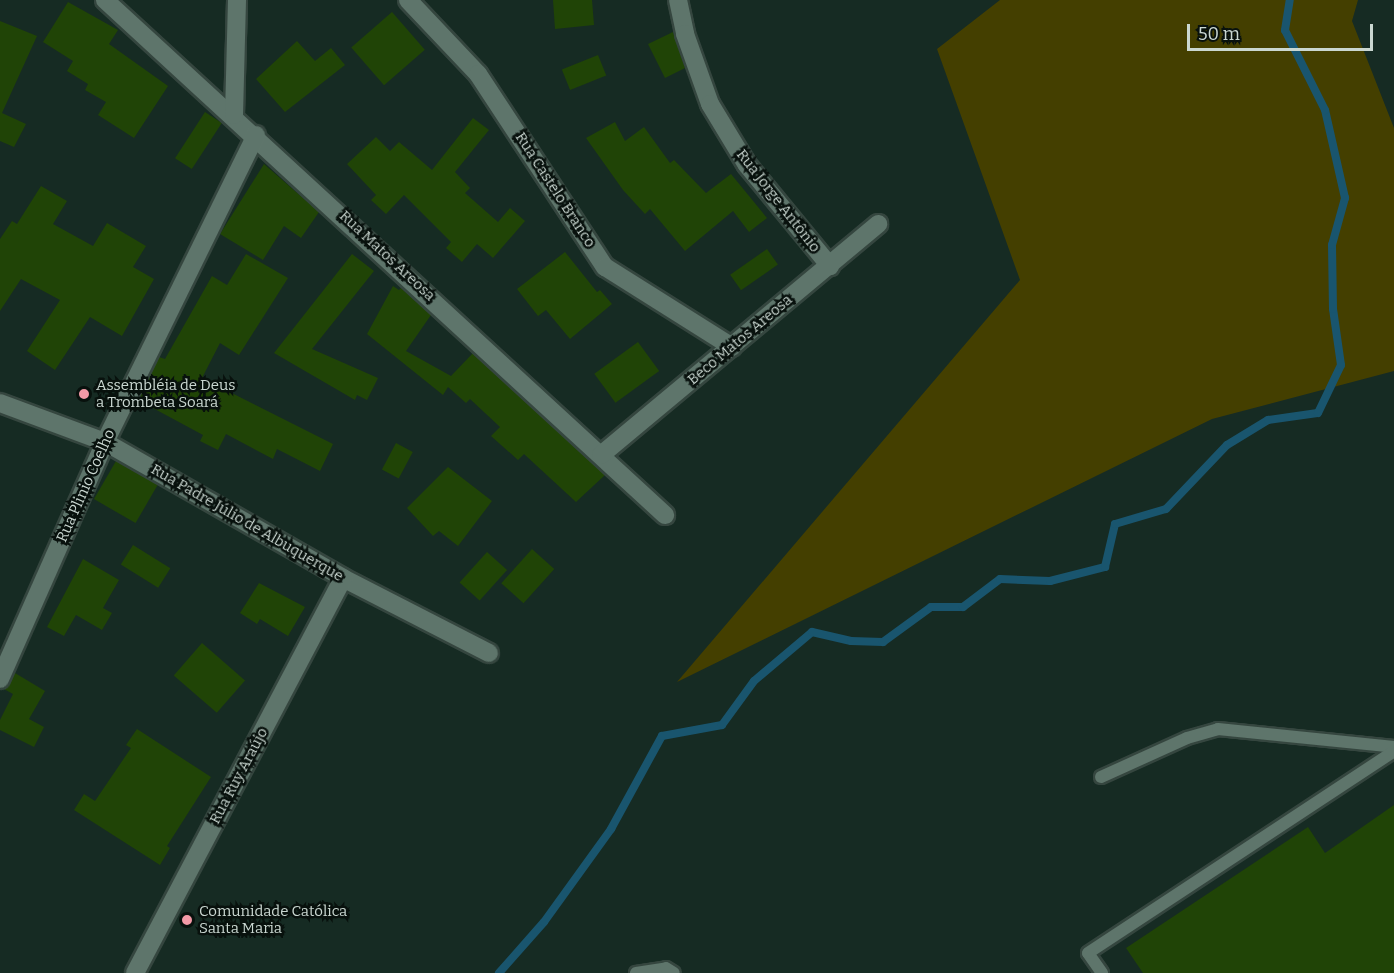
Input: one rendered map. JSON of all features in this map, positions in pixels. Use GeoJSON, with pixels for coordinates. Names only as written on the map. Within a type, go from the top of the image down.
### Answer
{"type":"FeatureCollection","features":[{"type":"Feature","properties":{"kind":"street","name":"Rua Matos Areosa"},"geometry":{"type":"LineString","coordinates":[[105,0],[256,135],[665,514]]}},
{"type":"Feature","properties":{"kind":"street"},"geometry":{"type":"LineString","coordinates":[[234,115],[237,0]]}},
{"type":"Feature","properties":{"kind":"street","name":"Rua Castelo Branco"},"geometry":{"type":"LineString","coordinates":[[408,0],[478,74],[605,267],[732,347]]}},
{"type":"Feature","properties":{"kind":"street","name":"Rua Jorge Antônio"},"geometry":{"type":"LineString","coordinates":[[678,0],[684,34],[710,104],[747,165],[830,266]]}},
{"type":"Feature","properties":{"kind":"street","name":"Rua Plinio Coelho"},"geometry":{"type":"LineString","coordinates":[[0,679],[105,442],[256,135]]}},
{"type":"Feature","properties":{"kind":"street","name":"Beco Matos Areosa"},"geometry":{"type":"LineString","coordinates":[[601,455],[878,224]]}},
{"type":"Feature","properties":{"kind":"street","name":"Rua Padre Júlio de Albuquerque"},"geometry":{"type":"LineString","coordinates":[[0,403],[105,442],[343,578],[489,653]]}},
{"type":"Feature","properties":{"kind":"street","name":"Rua Ruy Araújo"},"geometry":{"type":"LineString","coordinates":[[135,973],[343,578]]}},
{"type":"Feature","properties":{"kind":"lane"},"geometry":{"type":"LineString","coordinates":[[1101,777],[1187,738],[1218,729],[1394,749]]}},
{"type":"Feature","properties":{"kind":"lane"},"geometry":{"type":"LineString","coordinates":[[1102,973],[1088,953],[1394,749]]}},
{"type":"Feature","properties":{"kind":"lane"},"geometry":{"type":"LineString","coordinates":[[636,973],[666,968],[674,973]]}},
{"type":"Feature","properties":{"kind":"shaded area"},"geometry":{"type":"Polygon","coordinates":[[[1000,0],[1358,0],[1352,21],[1394,128],[1394,371],[1212,419],[677,682],[1020,280],[937,49],[1000,0]]]}},
{"type":"Feature","properties":{"kind":"building"},"geometry":{"type":"Polygon","coordinates":[[[553,0],[592,0],[594,25],[555,29],[553,0]]]}},
{"type":"Feature","properties":{"kind":"building"},"geometry":{"type":"Polygon","coordinates":[[[68,2],[118,30],[109,44],[168,86],[134,138],[98,115],[106,102],[85,90],[88,84],[67,71],[73,61],[43,42],[68,2]]]}},
{"type":"Feature","properties":{"kind":"building"},"geometry":{"type":"Polygon","coordinates":[[[392,12],[425,50],[384,85],[351,47],[392,12]]]}},
{"type":"Feature","properties":{"kind":"building"},"geometry":{"type":"Polygon","coordinates":[[[0,21],[37,36],[2,113],[26,124],[14,147],[0,141],[0,21]]]}},
{"type":"Feature","properties":{"kind":"building"},"geometry":{"type":"Polygon","coordinates":[[[673,32],[685,68],[665,78],[648,44],[673,32]]]}},
{"type":"Feature","properties":{"kind":"building"},"geometry":{"type":"Polygon","coordinates":[[[297,41],[315,61],[331,48],[345,65],[285,112],[256,79],[297,41]]]}},
{"type":"Feature","properties":{"kind":"building"},"geometry":{"type":"Polygon","coordinates":[[[598,55],[606,75],[570,90],[562,70],[598,55]]]}},
{"type":"Feature","properties":{"kind":"building"},"geometry":{"type":"Polygon","coordinates":[[[205,112],[222,123],[192,169],[175,158],[205,112]]]}},
{"type":"Feature","properties":{"kind":"building"},"geometry":{"type":"Polygon","coordinates":[[[473,118],[489,130],[455,172],[470,188],[465,193],[498,222],[510,208],[525,221],[493,258],[477,244],[462,262],[446,248],[451,242],[404,195],[386,214],[371,200],[376,195],[347,164],[376,137],[390,151],[399,142],[432,170],[473,118]]]}},
{"type":"Feature","properties":{"kind":"building"},"geometry":{"type":"Polygon","coordinates":[[[615,122],[625,141],[644,127],[670,163],[674,160],[706,193],[731,174],[767,218],[749,232],[733,211],[685,251],[650,209],[645,214],[623,190],[586,138],[615,122]]]}},
{"type":"Feature","properties":{"kind":"building"},"geometry":{"type":"Polygon","coordinates":[[[264,164],[319,212],[301,238],[284,226],[263,260],[220,234],[264,164]]]}},
{"type":"Feature","properties":{"kind":"building"},"geometry":{"type":"Polygon","coordinates":[[[41,186],[67,201],[53,224],[93,246],[107,223],[146,246],[133,267],[154,279],[122,336],[90,317],[55,370],[27,351],[60,300],[21,279],[0,311],[0,239],[12,221],[17,224],[41,186]]]}},
{"type":"Feature","properties":{"kind":"building"},"geometry":{"type":"Polygon","coordinates":[[[767,249],[778,265],[741,290],[730,275],[767,249]]]}},
{"type":"Feature","properties":{"kind":"building"},"geometry":{"type":"Polygon","coordinates":[[[565,252],[597,292],[600,290],[612,304],[570,339],[546,310],[538,316],[517,289],[565,252]]]}},
{"type":"Feature","properties":{"kind":"building"},"geometry":{"type":"Polygon","coordinates":[[[246,254],[288,278],[239,355],[220,343],[202,378],[333,444],[320,471],[277,449],[273,459],[226,434],[218,450],[200,441],[203,435],[138,400],[159,357],[165,359],[212,276],[227,285],[246,254]]]}},
{"type":"Feature","properties":{"kind":"building"},"geometry":{"type":"Polygon","coordinates":[[[352,254],[374,271],[312,349],[378,378],[367,400],[357,395],[355,400],[274,353],[352,254]]]}},
{"type":"Feature","properties":{"kind":"building"},"geometry":{"type":"Polygon","coordinates":[[[393,286],[399,290],[401,288],[431,315],[406,351],[451,376],[473,353],[605,475],[576,502],[524,454],[518,460],[491,436],[500,427],[470,399],[466,403],[448,387],[443,395],[367,334],[393,286]]]}},
{"type":"Feature","properties":{"kind":"building"},"geometry":{"type":"Polygon","coordinates":[[[638,342],[659,371],[615,403],[594,374],[638,342]]]}},
{"type":"Feature","properties":{"kind":"building"},"geometry":{"type":"Polygon","coordinates":[[[396,443],[413,452],[399,478],[382,469],[396,443]]]}},
{"type":"Feature","properties":{"kind":"building"},"geometry":{"type":"Polygon","coordinates":[[[116,461],[158,485],[136,523],[94,499],[116,461]]]}},
{"type":"Feature","properties":{"kind":"building"},"geometry":{"type":"Polygon","coordinates":[[[448,467],[492,501],[458,546],[439,531],[433,536],[407,508],[448,467]]]}},
{"type":"Feature","properties":{"kind":"building"},"geometry":{"type":"Polygon","coordinates":[[[133,545],[170,568],[158,588],[121,565],[133,545]]]}},
{"type":"Feature","properties":{"kind":"building"},"geometry":{"type":"Polygon","coordinates":[[[532,549],[554,569],[524,603],[501,583],[532,549]]]}},
{"type":"Feature","properties":{"kind":"building"},"geometry":{"type":"Polygon","coordinates":[[[487,552],[507,570],[480,601],[460,582],[487,552]]]}},
{"type":"Feature","properties":{"kind":"building"},"geometry":{"type":"Polygon","coordinates":[[[83,559],[119,580],[103,608],[112,613],[102,630],[76,615],[64,636],[47,627],[83,559]]]}},
{"type":"Feature","properties":{"kind":"building"},"geometry":{"type":"Polygon","coordinates":[[[259,583],[305,607],[288,636],[260,619],[257,624],[240,613],[259,583]]]}},
{"type":"Feature","properties":{"kind":"building"},"geometry":{"type":"Polygon","coordinates":[[[202,643],[245,680],[217,713],[174,675],[202,643]]]}},
{"type":"Feature","properties":{"kind":"building"},"geometry":{"type":"Polygon","coordinates":[[[15,673],[45,691],[29,719],[44,727],[34,747],[0,730],[0,720],[13,694],[4,689],[15,673]]]}},
{"type":"Feature","properties":{"kind":"building"},"geometry":{"type":"Polygon","coordinates":[[[137,729],[211,777],[167,846],[170,848],[160,865],[74,810],[84,794],[95,801],[131,748],[126,745],[137,729]]]}},
{"type":"Feature","properties":{"kind":"building"},"geometry":{"type":"Polygon","coordinates":[[[1394,805],[1394,973],[1143,973],[1126,948],[1308,827],[1325,853],[1394,805]]]}},
{"type":"Feature","properties":{"kind":"waterway"},"geometry":{"type":"LineString","coordinates":[[499,973],[544,922],[611,829],[662,736],[722,725],[754,681],[812,632],[851,641],[883,642],[931,607],[963,607],[1000,579],[1050,581],[1105,567],[1115,524],[1166,509],[1227,445],[1268,420],[1318,413],[1341,365],[1333,309],[1332,245],[1345,198],[1325,110],[1285,30],[1290,0]]}},
{"type":"Feature","properties":{"kind":"place","name":"Assembléia de Deus a Trombeta Soará"},"geometry":{"type":"Point","coordinates":[84,394]}},
{"type":"Feature","properties":{"kind":"place","name":"Comunidade Católica Santa Maria"},"geometry":{"type":"Point","coordinates":[187,920]}}]}
